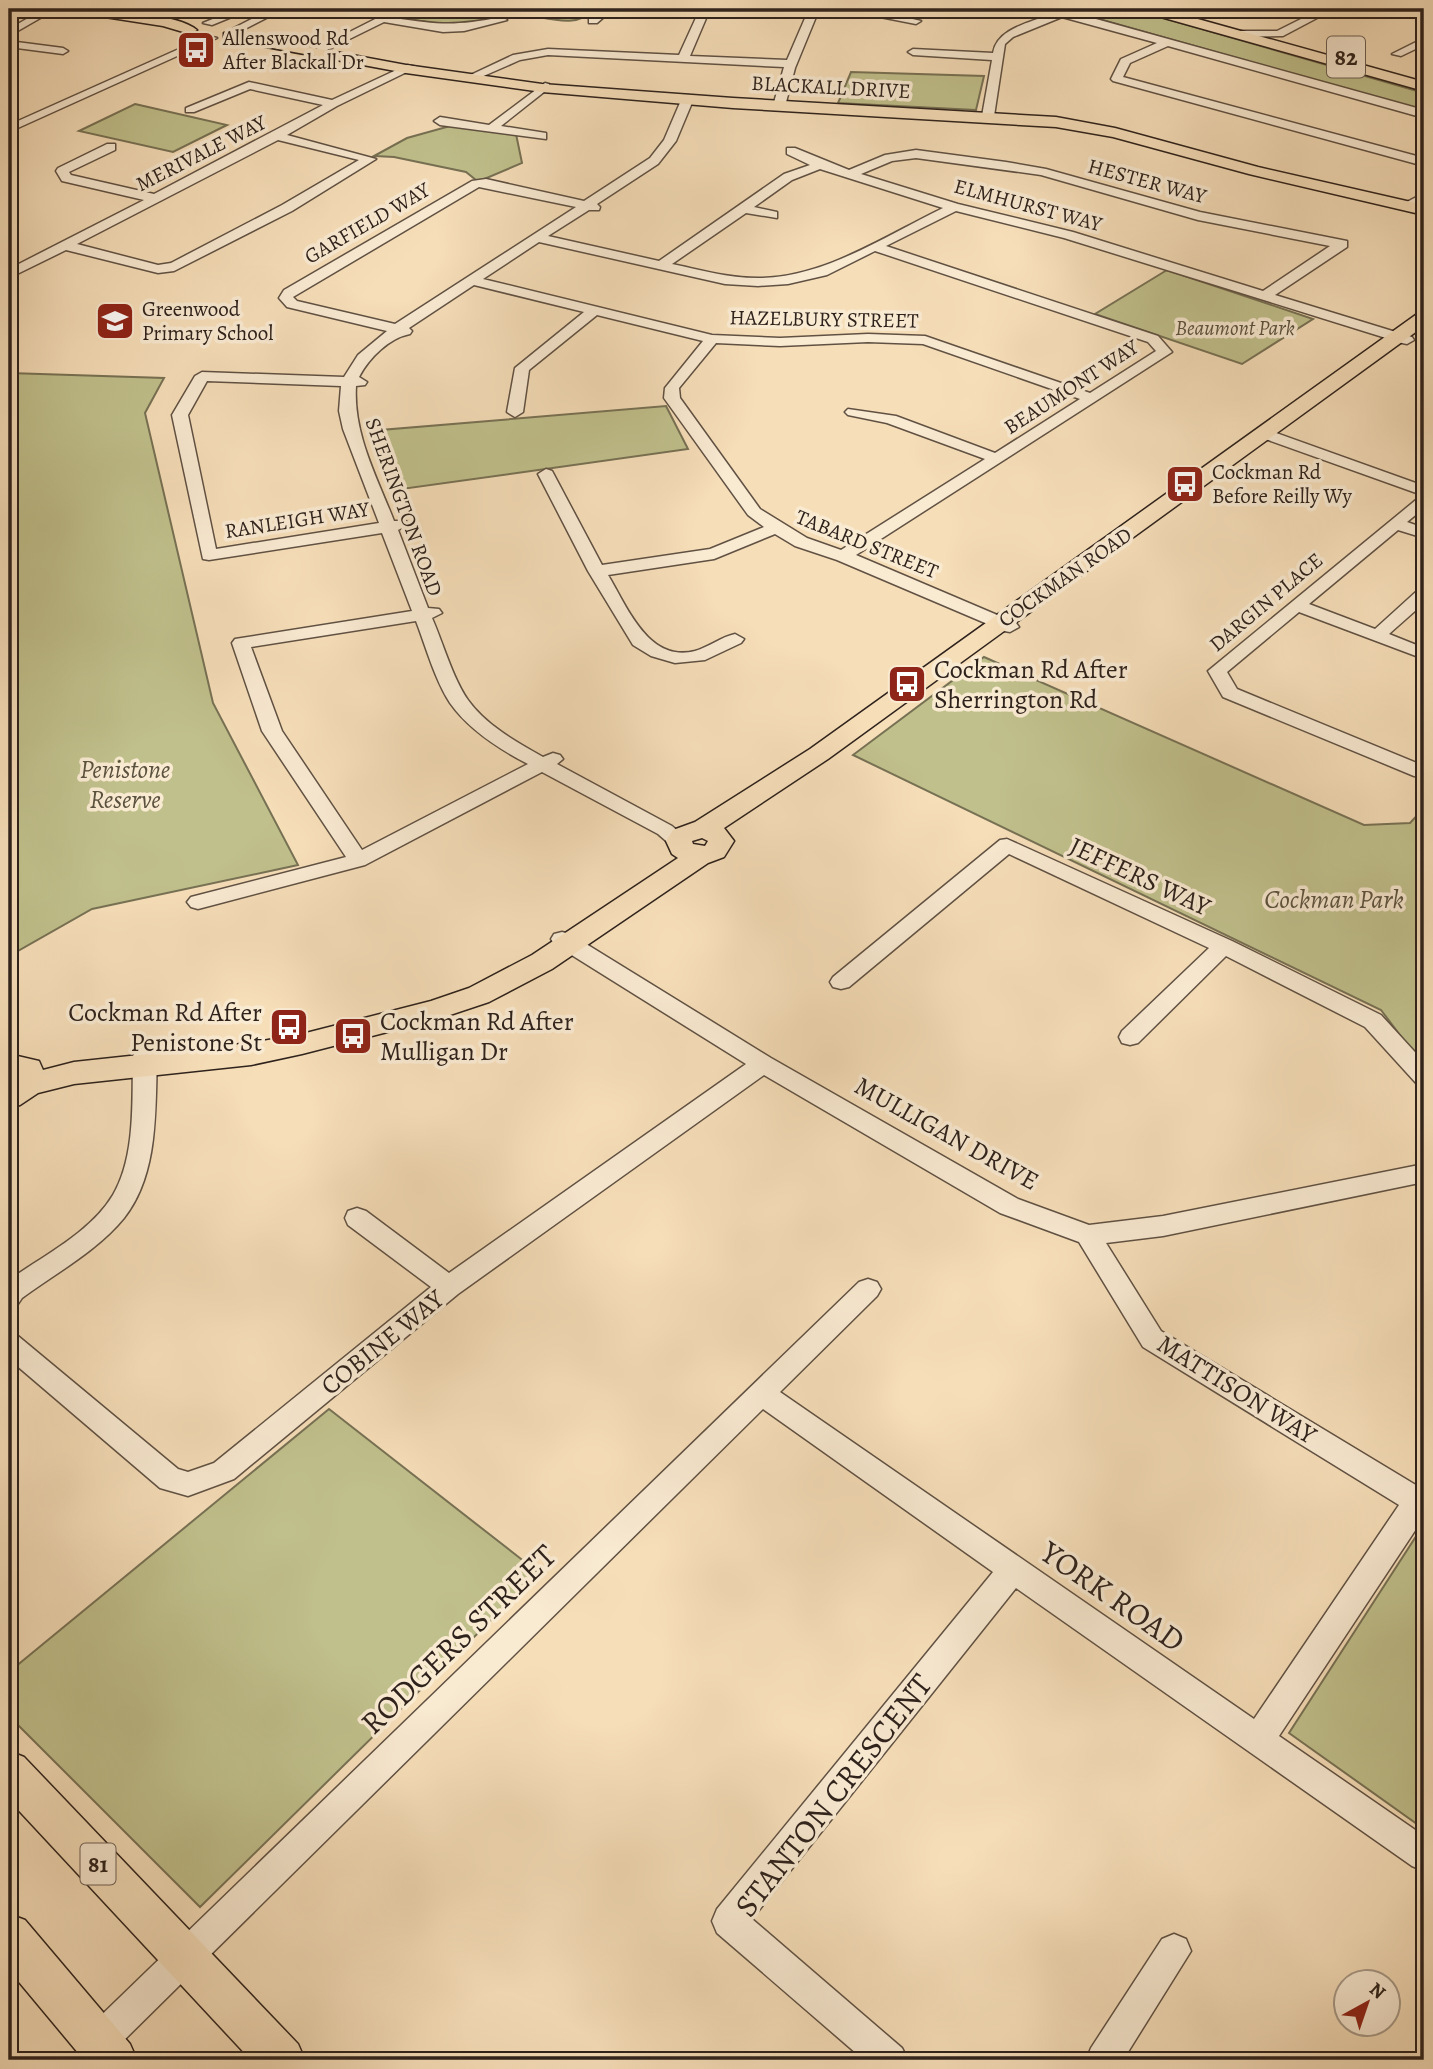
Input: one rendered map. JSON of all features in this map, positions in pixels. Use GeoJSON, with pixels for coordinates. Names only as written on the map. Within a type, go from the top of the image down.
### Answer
{"type":"FeatureCollection","features":[{"type":"Feature","properties":{"kind":"main road"},"geometry":{"type":"LineString","coordinates":[[79,9],[113,10],[194,29],[198,37],[212,38],[235,32]]}},
{"type":"Feature","properties":{"kind":"main road","name":"82"},"geometry":{"type":"LineString","coordinates":[[1148,9],[1424,87]]}},
{"type":"Feature","properties":{"kind":"main road","name":"82"},"geometry":{"type":"LineString","coordinates":[[1176,9],[1273,31],[1424,79]]}},
{"type":"Feature","properties":{"kind":"main road","name":"BLACKALL DRIVE"},"geometry":{"type":"LineString","coordinates":[[194,29],[227,23],[235,32],[318,51],[470,78],[543,87],[780,105],[1033,119],[1098,129],[1255,171],[1419,205]]}},
{"type":"Feature","properties":{"kind":"main road","name":"COCKMAN ROAD"},"geometry":{"type":"LineString","coordinates":[[17,1072],[74,1073],[302,1044],[438,1009],[478,995],[566,942],[696,840],[744,816],[831,759],[1005,625],[1137,537],[1267,435],[1410,335],[1424,318]]}},
{"type":"Feature","properties":{"kind":"main road","name":"81"},"geometry":{"type":"LineString","coordinates":[[9,1772],[282,2060]]}},
{"type":"Feature","properties":{"kind":"main road"},"geometry":{"type":"LineString","coordinates":[[9,1936],[106,2051]]}},
{"type":"Feature","properties":{"kind":"street"},"geometry":{"type":"LineString","coordinates":[[10,30],[51,9]]}},
{"type":"Feature","properties":{"kind":"street"},"geometry":{"type":"LineString","coordinates":[[194,29],[246,9]]}},
{"type":"Feature","properties":{"kind":"street"},"geometry":{"type":"LineString","coordinates":[[235,32],[279,9]]}},
{"type":"Feature","properties":{"kind":"street"},"geometry":{"type":"LineString","coordinates":[[318,51],[404,9]]}},
{"type":"Feature","properties":{"kind":"street"},"geometry":{"type":"LineString","coordinates":[[593,21],[608,9]]}},
{"type":"Feature","properties":{"kind":"street"},"geometry":{"type":"LineString","coordinates":[[683,58],[705,9]]}},
{"type":"Feature","properties":{"kind":"street"},"geometry":{"type":"LineString","coordinates":[[780,105],[791,64],[814,9],[870,12],[916,21]]}},
{"type":"Feature","properties":{"kind":"street"},"geometry":{"type":"LineString","coordinates":[[1045,9],[1424,114]]}},
{"type":"Feature","properties":{"kind":"street"},"geometry":{"type":"LineString","coordinates":[[1238,34],[1273,31],[1319,9]]}},
{"type":"Feature","properties":{"kind":"street"},"geometry":{"type":"LineString","coordinates":[[1273,31],[1279,34],[1329,9]]}},
{"type":"Feature","properties":{"kind":"street"},"geometry":{"type":"LineString","coordinates":[[989,115],[1000,43],[1009,35],[1063,13]]}},
{"type":"Feature","properties":{"kind":"street"},"geometry":{"type":"LineString","coordinates":[[383,19],[443,29],[464,28],[502,20]]}},
{"type":"Feature","properties":{"kind":"street"},"geometry":{"type":"LineString","coordinates":[[1273,31],[1270,40],[1283,47]]}},
{"type":"Feature","properties":{"kind":"street"},"geometry":{"type":"LineString","coordinates":[[9,129],[212,38]]}},
{"type":"Feature","properties":{"kind":"street"},"geometry":{"type":"LineString","coordinates":[[1397,54],[1424,41]]}},
{"type":"Feature","properties":{"kind":"street"},"geometry":{"type":"LineString","coordinates":[[1168,42],[1125,61],[1117,79],[1424,162]]}},
{"type":"Feature","properties":{"kind":"street"},"geometry":{"type":"LineString","coordinates":[[9,44],[63,51]]}},
{"type":"Feature","properties":{"kind":"street"},"geometry":{"type":"LineString","coordinates":[[913,52],[997,57]]}},
{"type":"Feature","properties":{"kind":"street"},"geometry":{"type":"LineString","coordinates":[[470,78],[532,53],[791,64]]}},
{"type":"Feature","properties":{"kind":"street","name":"MERIVALE WAY"},"geometry":{"type":"LineString","coordinates":[[9,274],[333,104],[409,68]]}},
{"type":"Feature","properties":{"kind":"street"},"geometry":{"type":"LineString","coordinates":[[190,110],[249,85],[333,104]]}},
{"type":"Feature","properties":{"kind":"street"},"geometry":{"type":"LineString","coordinates":[[492,128],[543,87]]}},
{"type":"Feature","properties":{"kind":"street"},"geometry":{"type":"LineString","coordinates":[[354,382],[363,358],[646,168],[670,141],[691,99]]}},
{"type":"Feature","properties":{"kind":"street"},"geometry":{"type":"LineString","coordinates":[[440,121],[542,136]]}},
{"type":"Feature","properties":{"kind":"street"},"geometry":{"type":"LineString","coordinates":[[63,245],[158,269],[174,267],[288,208],[370,159],[276,136]]}},
{"type":"Feature","properties":{"kind":"street"},"geometry":{"type":"LineString","coordinates":[[111,147],[62,171],[66,178],[153,198]]}},
{"type":"Feature","properties":{"kind":"street","name":"ELMHURST WAY"},"geometry":{"type":"LineString","coordinates":[[791,151],[820,165],[954,207],[1068,235],[1264,296],[1410,335]]}},
{"type":"Feature","properties":{"kind":"street","name":"HESTER WAY"},"geometry":{"type":"LineString","coordinates":[[852,173],[889,158],[916,154],[1006,166],[1042,172],[1198,216],[1342,244],[1264,296]]}},
{"type":"Feature","properties":{"kind":"street"},"geometry":{"type":"LineString","coordinates":[[661,266],[788,177],[820,165]]}},
{"type":"Feature","properties":{"kind":"street","name":"GARFIELD WAY"},"geometry":{"type":"LineString","coordinates":[[402,330],[292,304],[286,298],[289,293],[476,184],[486,183],[590,206]]}},
{"type":"Feature","properties":{"kind":"street"},"geometry":{"type":"LineString","coordinates":[[542,238],[725,280],[778,281],[822,272],[954,207]]}},
{"type":"Feature","properties":{"kind":"street"},"geometry":{"type":"LineString","coordinates":[[743,208],[772,215]]}},
{"type":"Feature","properties":{"kind":"street","name":"BEAUMONT WAY"},"geometry":{"type":"LineString","coordinates":[[843,556],[1165,352],[1153,339],[876,247]]}},
{"type":"Feature","properties":{"kind":"street","name":"HAZELBURY STREET"},"geometry":{"type":"LineString","coordinates":[[475,281],[712,339],[780,342],[868,338],[925,340],[1091,398]]}},
{"type":"Feature","properties":{"kind":"street"},"geometry":{"type":"LineString","coordinates":[[515,412],[517,380],[522,368],[594,311]]}},
{"type":"Feature","properties":{"kind":"street","name":"TABARD STREET"},"geometry":{"type":"LineString","coordinates":[[712,339],[673,388],[672,398],[754,512],[801,542],[843,556],[1005,625]]}},
{"type":"Feature","properties":{"kind":"street","name":"RANLEIGH WAY"},"geometry":{"type":"LineString","coordinates":[[354,382],[202,376],[180,415],[209,555],[395,526]]}},
{"type":"Feature","properties":{"kind":"street","name":"SHERINGTON ROAD"},"geometry":{"type":"LineString","coordinates":[[354,382],[347,403],[351,429],[395,526],[450,683],[466,710],[493,735],[548,762],[654,824],[696,840]]}},
{"type":"Feature","properties":{"kind":"street"},"geometry":{"type":"LineString","coordinates":[[853,412],[891,419],[998,459]]}},
{"type":"Feature","properties":{"kind":"street"},"geometry":{"type":"LineString","coordinates":[[1267,435],[1424,491]]}},
{"type":"Feature","properties":{"kind":"street"},"geometry":{"type":"LineString","coordinates":[[546,474],[597,571],[639,641],[657,652],[675,657],[699,656],[736,639]]}},
{"type":"Feature","properties":{"kind":"street","name":"DARGIN PLACE"},"geometry":{"type":"LineString","coordinates":[[1421,772],[1230,693],[1217,671],[1424,500]]}},
{"type":"Feature","properties":{"kind":"street"},"geometry":{"type":"LineString","coordinates":[[1396,523],[1424,533]]}},
{"type":"Feature","properties":{"kind":"street"},"geometry":{"type":"LineString","coordinates":[[597,571],[714,554],[776,528]]}},
{"type":"Feature","properties":{"kind":"street"},"geometry":{"type":"LineString","coordinates":[[1377,636],[1424,594]]}},
{"type":"Feature","properties":{"kind":"street"},"geometry":{"type":"LineString","coordinates":[[1297,606],[1424,654]]}},
{"type":"Feature","properties":{"kind":"street"},"geometry":{"type":"LineString","coordinates":[[358,860],[272,731],[241,643],[427,614]]}},
{"type":"Feature","properties":{"kind":"street"},"geometry":{"type":"LineString","coordinates":[[198,902],[358,860],[548,762]]}},
{"type":"Feature","properties":{"kind":"street","name":"JEFFERS WAY"},"geometry":{"type":"LineString","coordinates":[[841,982],[1007,845],[1224,946],[1373,1021],[1424,1077]]}},
{"type":"Feature","properties":{"kind":"street","name":"MULLIGAN DRIVE"},"geometry":{"type":"LineString","coordinates":[[566,942],[763,1064],[1009,1206],[1088,1235],[1163,1226],[1424,1173]]}},
{"type":"Feature","properties":{"kind":"street"},"geometry":{"type":"LineString","coordinates":[[1130,1037],[1224,946]]}},
{"type":"Feature","properties":{"kind":"street"},"geometry":{"type":"LineString","coordinates":[[9,1297],[13,1291],[106,1220],[123,1200],[136,1163],[145,1062]]}},
{"type":"Feature","properties":{"kind":"street","name":"COBINE WAY"},"geometry":{"type":"LineString","coordinates":[[9,1344],[170,1479],[188,1484],[224,1471],[449,1287],[763,1064]]}},
{"type":"Feature","properties":{"kind":"street"},"geometry":{"type":"LineString","coordinates":[[356,1218],[449,1287]]}},
{"type":"Feature","properties":{"kind":"street","name":"MATTISON WAY"},"geometry":{"type":"LineString","coordinates":[[1088,1235],[1152,1339],[1421,1503]]}},
{"type":"Feature","properties":{"kind":"street","name":"RODGERS STREET"},"geometry":{"type":"LineString","coordinates":[[106,2051],[186,1956],[763,1395],[868,1289]]}},
{"type":"Feature","properties":{"kind":"street","name":"YORK ROAD"},"geometry":{"type":"LineString","coordinates":[[763,1395],[1424,1855]]}},
{"type":"Feature","properties":{"kind":"street"},"geometry":{"type":"LineString","coordinates":[[1258,1740],[1421,1503]]}},
{"type":"Feature","properties":{"kind":"street","name":"STANTON CRESCENT"},"geometry":{"type":"LineString","coordinates":[[890,2060],[729,1921],[1013,1569]]}},
{"type":"Feature","properties":{"kind":"street"},"geometry":{"type":"LineString","coordinates":[[1103,2060],[1174,1951]]}},
{"type":"Feature","properties":{"kind":"green space"},"geometry":{"type":"Polygon","coordinates":[[[416,9],[595,9],[576,20],[565,21],[518,14],[452,24],[399,17],[416,9]]]}},
{"type":"Feature","properties":{"kind":"green space"},"geometry":{"type":"Polygon","coordinates":[[[1064,9],[1132,9],[1424,93],[1424,111],[1064,9]]]}},
{"type":"Feature","properties":{"kind":"green space"},"geometry":{"type":"Polygon","coordinates":[[[851,72],[984,76],[976,110],[838,103],[851,72]]]}},
{"type":"Feature","properties":{"kind":"green space"},"geometry":{"type":"Polygon","coordinates":[[[135,104],[227,125],[173,152],[79,131],[135,104]]]}},
{"type":"Feature","properties":{"kind":"green space"},"geometry":{"type":"Polygon","coordinates":[[[450,126],[516,134],[522,163],[476,180],[466,172],[394,157],[374,156],[407,138],[450,126]]]}},
{"type":"Feature","properties":{"kind":"green space","name":"Beaumont Park"},"geometry":{"type":"Polygon","coordinates":[[[1167,270],[1313,319],[1242,364],[1095,314],[1167,270]]]}},
{"type":"Feature","properties":{"kind":"green space","name":"Penistone Reserve"},"geometry":{"type":"Polygon","coordinates":[[[9,373],[164,378],[145,413],[213,703],[298,865],[92,909],[9,956],[9,373]]]}},
{"type":"Feature","properties":{"kind":"green space"},"geometry":{"type":"Polygon","coordinates":[[[666,406],[688,449],[402,489],[381,430],[666,406]]]}},
{"type":"Feature","properties":{"kind":"green space","name":"Cockman Park"},"geometry":{"type":"Polygon","coordinates":[[[984,657],[1364,825],[1410,823],[1424,808],[1424,1067],[1381,1010],[853,755],[984,657]]]}},
{"type":"Feature","properties":{"kind":"green space"},"geometry":{"type":"Polygon","coordinates":[[[329,1409],[539,1573],[200,1907],[9,1716],[9,1672],[329,1409]]]}},
{"type":"Feature","properties":{"kind":"green space"},"geometry":{"type":"Polygon","coordinates":[[[1424,1524],[1424,1829],[1289,1733],[1424,1524]]]}},
{"type":"Feature","properties":{"kind":"place","name":"Allenswood Rd After Blackall Dr"},"geometry":{"type":"Point","coordinates":[196,50]}},
{"type":"Feature","properties":{"kind":"place","name":"Greenwood Primary School"},"geometry":{"type":"Point","coordinates":[115,321]}},
{"type":"Feature","properties":{"kind":"place","name":"Cockman Rd Before Reilly Wy"},"geometry":{"type":"Point","coordinates":[1185,484]}},
{"type":"Feature","properties":{"kind":"place","name":"Cockman Rd After Sherrington Rd"},"geometry":{"type":"Point","coordinates":[907,684]}},
{"type":"Feature","properties":{"kind":"place","name":"Cockman Rd After Penistone St"},"geometry":{"type":"Point","coordinates":[289,1027]}},
{"type":"Feature","properties":{"kind":"place","name":"Cockman Rd After Mulligan Dr"},"geometry":{"type":"Point","coordinates":[353,1036]}}]}
